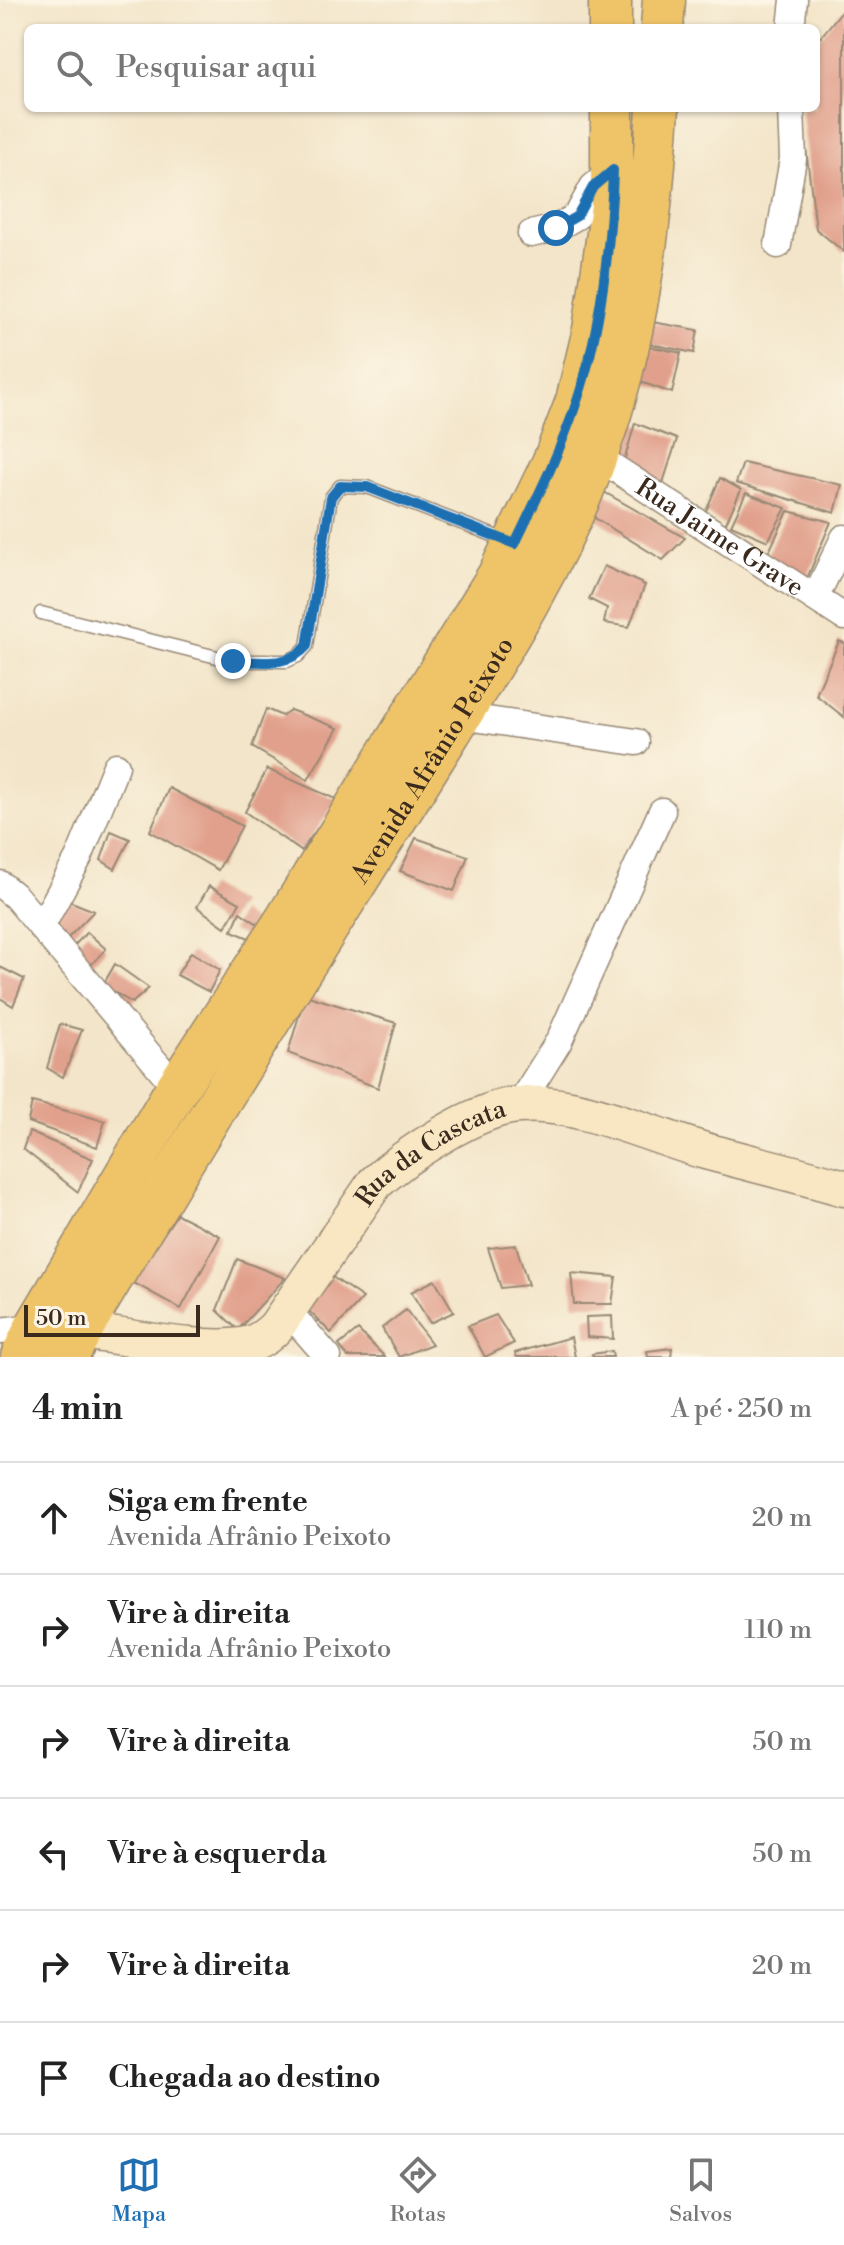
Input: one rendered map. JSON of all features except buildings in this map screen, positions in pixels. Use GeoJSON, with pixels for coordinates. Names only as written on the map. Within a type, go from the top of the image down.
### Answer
{"type":"FeatureCollection","features":[{"type":"Feature","properties":{"kind":"main road"},"geometry":{"type":"LineString","coordinates":[[610,0],[610,24]]}},
{"type":"Feature","properties":{"kind":"main road"},"geometry":{"type":"LineString","coordinates":[[662,24],[664,0]]}},
{"type":"Feature","properties":{"kind":"main road","name":"Avenida Afrânio Peixoto"},"geometry":{"type":"LineString","coordinates":[[19,1338],[360,803],[515,544],[554,461],[577,401],[594,330],[612,206],[612,112]]}},
{"type":"Feature","properties":{"kind":"main road","name":"Avenida Afrânio Peixoto"},"geometry":{"type":"LineString","coordinates":[[74,1344],[202,1129],[460,716],[550,557],[596,456],[628,349],[653,194],[658,112]]}},
{"type":"Feature","properties":{"kind":"main road","name":"Rua da Cascata"},"geometry":{"type":"LineString","coordinates":[[74,1344],[235,1346],[252,1344],[266,1337],[375,1183],[393,1167],[471,1121],[487,1113],[519,1105],[560,1108],[591,1115],[701,1149],[838,1181]]}},
{"type":"Feature","properties":{"kind":"street"},"geometry":{"type":"LineString","coordinates":[[791,24],[794,0]]}},
{"type":"Feature","properties":{"kind":"street"},"geometry":{"type":"LineString","coordinates":[[778,245],[793,159],[791,112]]}},
{"type":"Feature","properties":{"kind":"street"},"geometry":{"type":"LineString","coordinates":[[531,234],[556,228],[577,216],[593,187],[613,170]]}},
{"type":"Feature","properties":{"kind":"street","name":"Rua Jaime Grave"},"geometry":{"type":"LineString","coordinates":[[596,456],[844,617]]}},
{"type":"Feature","properties":{"kind":"street"},"geometry":{"type":"LineString","coordinates":[[815,598],[844,538]]}},
{"type":"Feature","properties":{"kind":"street"},"geometry":{"type":"LineString","coordinates":[[460,716],[636,742]]}},
{"type":"Feature","properties":{"kind":"street"},"geometry":{"type":"LineString","coordinates":[[41,927],[73,871],[116,766]]}},
{"type":"Feature","properties":{"kind":"street"},"geometry":{"type":"LineString","coordinates":[[519,1105],[559,1041],[662,811]]}},
{"type":"Feature","properties":{"kind":"street"},"geometry":{"type":"LineString","coordinates":[[0,884],[16,897],[177,1088]]}},
{"type":"Feature","properties":{"kind":"street"},"geometry":{"type":"LineString","coordinates":[[287,1310],[328,1357]]}},
{"type":"Feature","properties":{"kind":"lane"},"geometry":{"type":"LineString","coordinates":[[41,613],[233,661],[287,661],[298,656],[307,646],[331,497],[340,486],[367,487],[515,544]]}},
{"type":"Feature","properties":{"kind":"route"},"geometry":{"type":"LineString","coordinates":[[233,661],[287,661],[298,656],[307,646],[331,497],[340,486],[367,487],[515,544],[554,461],[577,401],[594,330],[606,256],[613,170],[593,187],[577,216],[556,228]]}}]}
